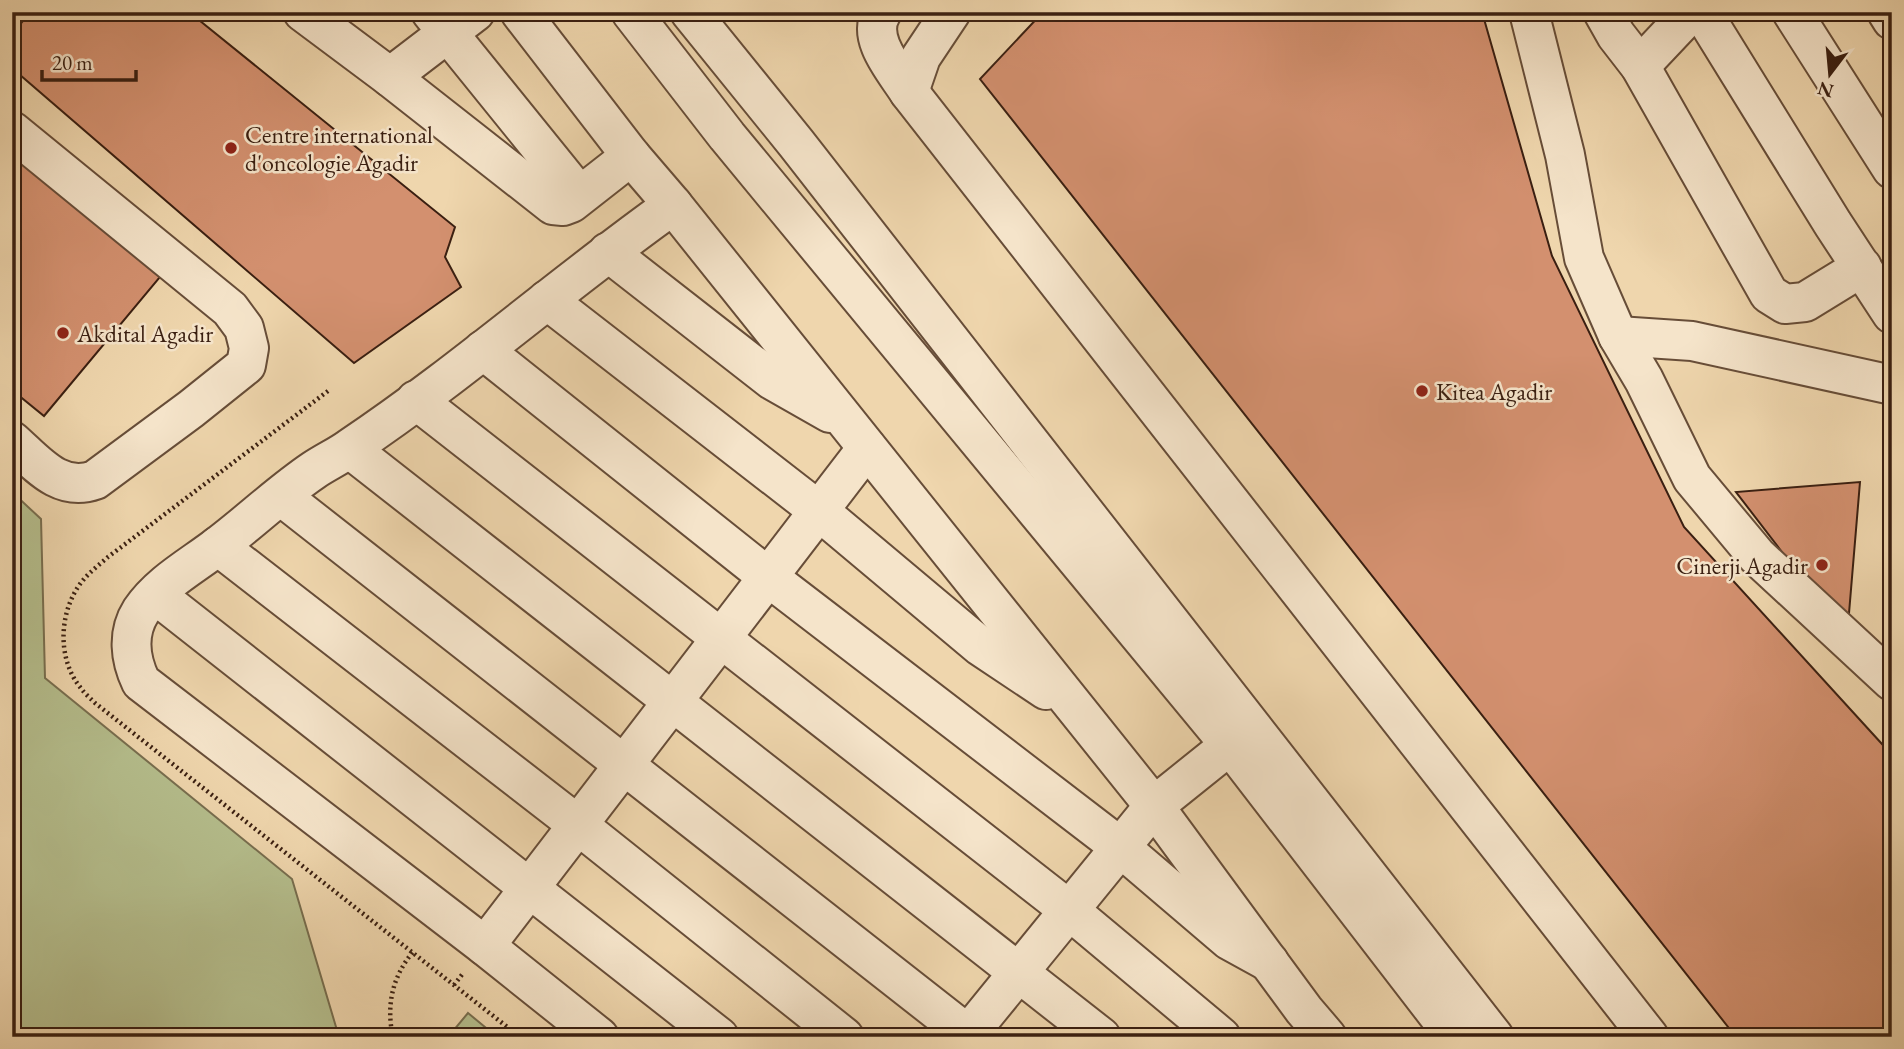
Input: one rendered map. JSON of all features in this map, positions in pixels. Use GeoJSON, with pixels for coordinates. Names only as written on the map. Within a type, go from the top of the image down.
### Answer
{"type":"FeatureCollection","features":[{"type":"Feature","properties":{"kind":"street"},"geometry":{"type":"LineString","coordinates":[[303,12],[553,205],[563,206],[631,156]]}},
{"type":"Feature","properties":{"kind":"street"},"geometry":{"type":"LineString","coordinates":[[325,12],[352,49]]}},
{"type":"Feature","properties":{"kind":"street"},"geometry":{"type":"LineString","coordinates":[[520,12],[631,156],[1154,806],[1326,1037]]}},
{"type":"Feature","properties":{"kind":"street"},"geometry":{"type":"LineString","coordinates":[[631,12],[727,136],[1230,744],[1455,1037]]}},
{"type":"Feature","properties":{"kind":"street"},"geometry":{"type":"LineString","coordinates":[[690,12],[796,143],[1494,1037]]}},
{"type":"Feature","properties":{"kind":"street"},"geometry":{"type":"LineString","coordinates":[[882,12],[878,18],[879,45],[909,92],[1649,1037]]}},
{"type":"Feature","properties":{"kind":"street"},"geometry":{"type":"LineString","coordinates":[[909,92],[921,57],[951,12]]}},
{"type":"Feature","properties":{"kind":"street"},"geometry":{"type":"LineString","coordinates":[[1582,12],[1610,24],[1640,66],[1769,293],[1786,304],[1805,302],[1862,267]]}},
{"type":"Feature","properties":{"kind":"street"},"geometry":{"type":"LineString","coordinates":[[1640,66],[1691,12]]}},
{"type":"Feature","properties":{"kind":"street"},"geometry":{"type":"LineString","coordinates":[[1702,12],[1892,314]]}},
{"type":"Feature","properties":{"kind":"street"},"geometry":{"type":"LineString","coordinates":[[1792,12],[1892,169]]}},
{"type":"Feature","properties":{"kind":"street"},"geometry":{"type":"LineString","coordinates":[[1886,12],[1892,20]]}},
{"type":"Feature","properties":{"kind":"street"},"geometry":{"type":"LineString","coordinates":[[1536,14],[1584,257],[1618,336],[1644,380],[1692,478],[1757,556],[1892,681]]}},
{"type":"Feature","properties":{"kind":"street"},"geometry":{"type":"LineString","coordinates":[[390,77],[451,19],[579,195]]}},
{"type":"Feature","properties":{"kind":"street"},"geometry":{"type":"LineString","coordinates":[[12,131],[223,302],[244,328],[249,348],[246,365],[95,480],[84,484],[58,480],[12,441]]}},
{"type":"Feature","properties":{"kind":"street"},"geometry":{"type":"LineString","coordinates":[[598,1037],[485,946],[141,681],[132,656],[133,631],[141,611],[174,577],[314,470],[349,449],[416,400],[673,205]]}},
{"type":"Feature","properties":{"kind":"street"},"geometry":{"type":"LineString","coordinates":[[608,252],[772,380],[857,436]]}},
{"type":"Feature","properties":{"kind":"street"},"geometry":{"type":"LineString","coordinates":[[547,300],[819,511],[980,646],[1077,710]]}},
{"type":"Feature","properties":{"kind":"street"},"geometry":{"type":"LineString","coordinates":[[1618,336],[1692,341],[1892,385]]}},
{"type":"Feature","properties":{"kind":"street"},"geometry":{"type":"LineString","coordinates":[[483,350],[768,577],[1119,847],[1229,940],[1269,962]]}},
{"type":"Feature","properties":{"kind":"street"},"geometry":{"type":"LineString","coordinates":[[416,400],[1069,910],[1221,1037]]}},
{"type":"Feature","properties":{"kind":"street"},"geometry":{"type":"LineString","coordinates":[[485,946],[819,511],[857,436]]}},
{"type":"Feature","properties":{"kind":"street"},"geometry":{"type":"LineString","coordinates":[[349,449],[1101,1037]]}},
{"type":"Feature","properties":{"kind":"street"},"geometry":{"type":"LineString","coordinates":[[281,496],[968,1036],[1154,806],[1230,744]]}},
{"type":"Feature","properties":{"kind":"street"},"geometry":{"type":"LineString","coordinates":[[218,546],[578,825],[844,1037]]}},
{"type":"Feature","properties":{"kind":"street"},"geometry":{"type":"LineString","coordinates":[[156,595],[719,1037]]}},
{"type":"Feature","properties":{"kind":"path"},"geometry":{"type":"LineString","coordinates":[[393,1037],[389,1009],[394,987],[399,973],[413,952]]}},
{"type":"Feature","properties":{"kind":"green space"},"geometry":{"type":"Polygon","coordinates":[[[12,492],[41,519],[45,678],[292,879],[339,1037],[12,1037],[12,492]]]}},
{"type":"Feature","properties":{"kind":"green space"},"geometry":{"type":"Polygon","coordinates":[[[468,1013],[497,1037],[448,1037],[468,1013]]]}},
{"type":"Feature","properties":{"kind":"building","name":"Centre international d'oncologie Agadir"},"geometry":{"type":"Polygon","coordinates":[[[30,12],[189,12],[455,227],[445,257],[461,287],[354,363],[12,68],[12,35],[30,12]]]}},
{"type":"Feature","properties":{"kind":"building","name":"Kitea Agadir"},"geometry":{"type":"Polygon","coordinates":[[[1043,12],[1482,12],[1552,256],[1684,527],[1892,755],[1892,1037],[1736,1037],[980,79],[1043,12]]]}},
{"type":"Feature","properties":{"kind":"building","name":"Akdital Agadir"},"geometry":{"type":"Polygon","coordinates":[[[12,154],[160,277],[44,416],[12,390],[12,154]]]}},
{"type":"Feature","properties":{"kind":"building","name":"Cinerji Agadir"},"geometry":{"type":"Polygon","coordinates":[[[1860,482],[1847,637],[1736,492],[1860,482]]]}},
{"type":"Feature","properties":{"kind":"place","name":"Centre international d'oncologie Agadir"},"geometry":{"type":"Point","coordinates":[231,148]}},
{"type":"Feature","properties":{"kind":"place","name":"Akdital Agadir"},"geometry":{"type":"Point","coordinates":[63,333]}},
{"type":"Feature","properties":{"kind":"place","name":"Kitea Agadir"},"geometry":{"type":"Point","coordinates":[1422,391]}},
{"type":"Feature","properties":{"kind":"place","name":"Cinerji Agadir"},"geometry":{"type":"Point","coordinates":[1822,565]}}]}
